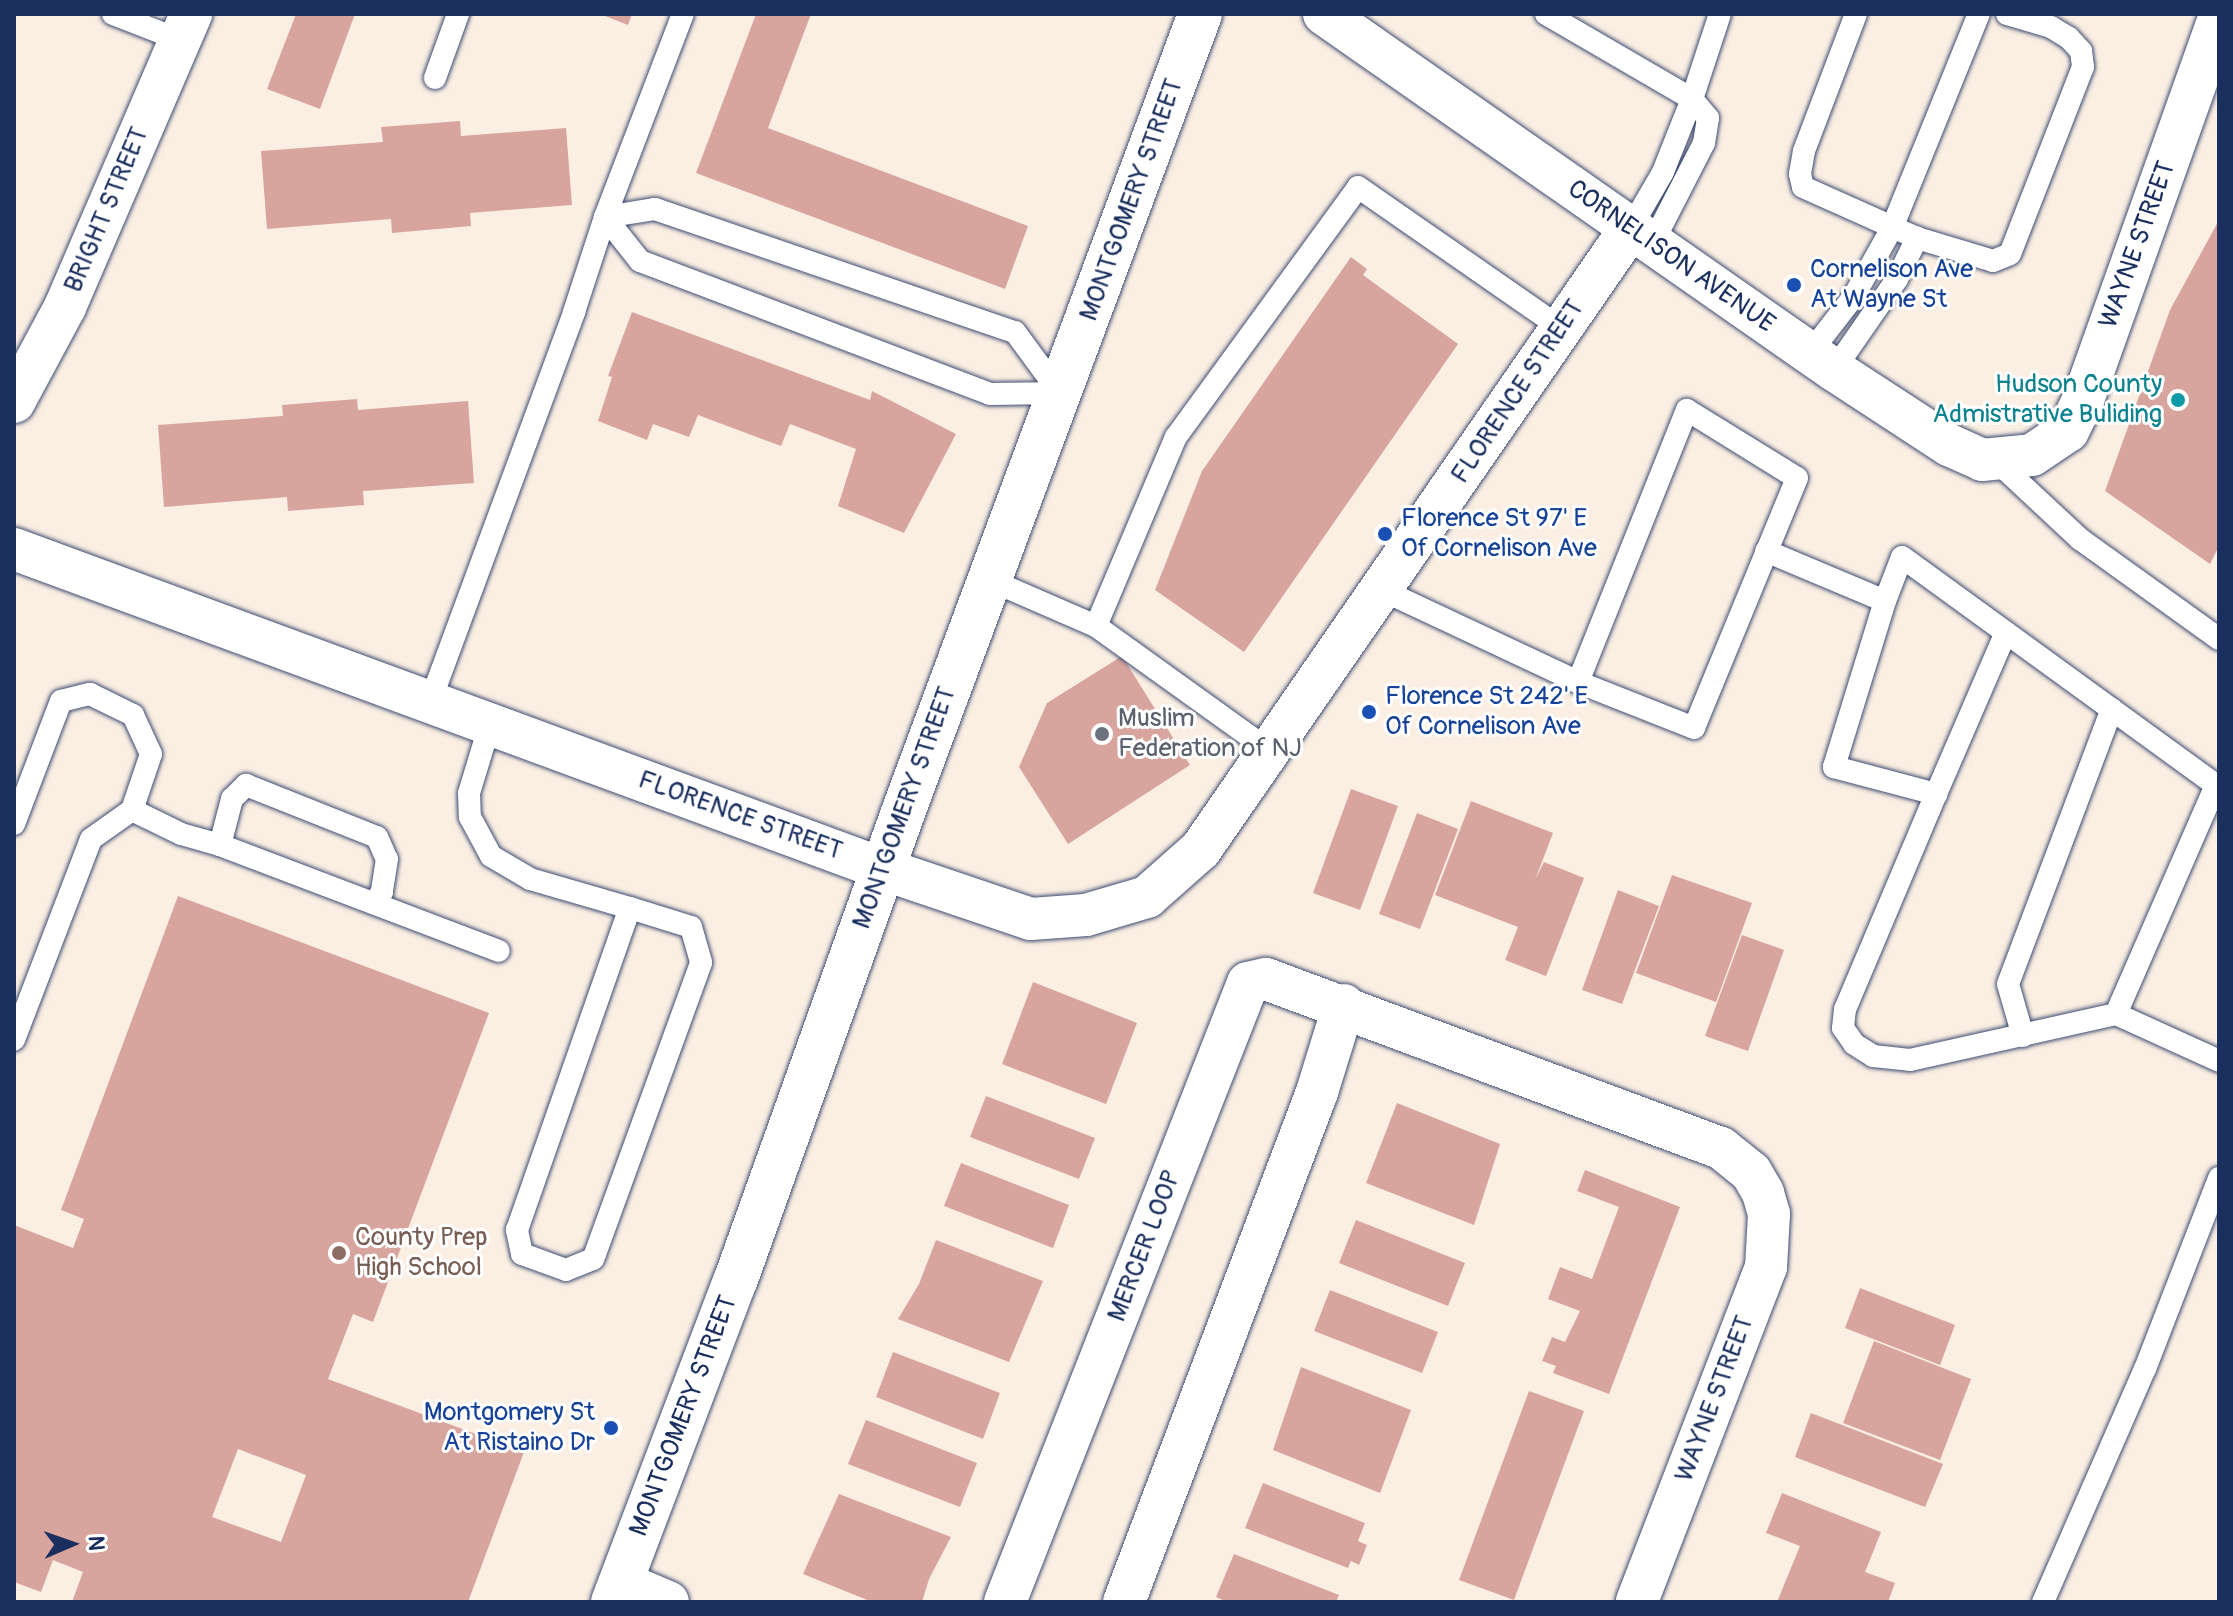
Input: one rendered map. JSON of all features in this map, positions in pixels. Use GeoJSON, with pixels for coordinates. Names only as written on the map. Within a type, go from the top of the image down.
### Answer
{"type":"FeatureCollection","features":[{"type":"Feature","properties":{"kind":"main road","name":"MONTGOMERY STREET"},"geometry":{"type":"LineString","coordinates":[[617,1592],[736,1279],[883,869],[1200,14]]}},
{"type":"Feature","properties":{"kind":"street","name":"CORNELISON AVENUE"},"geometry":{"type":"LineString","coordinates":[[1324,14],[1641,237],[1949,445],[1982,460],[2013,457]]}},
{"type":"Feature","properties":{"kind":"street","name":"WAYNE STREET"},"geometry":{"type":"LineString","coordinates":[[2013,457],[2068,431],[2083,400],[2219,18]]}},
{"type":"Feature","properties":{"kind":"street","name":"BRIGHT STREET"},"geometry":{"type":"LineString","coordinates":[[14,402],[65,307],[185,27]]}},
{"type":"Feature","properties":{"kind":"street","name":"FLORENCE STREET"},"geometry":{"type":"LineString","coordinates":[[14,549],[883,869],[1031,919],[1086,915],[1147,897],[1201,849],[1562,329],[1641,237]]}},
{"type":"Feature","properties":{"kind":"street","name":"MERCER LOOP"},"geometry":{"type":"LineString","coordinates":[[1005,1602],[1248,983],[1266,979],[1344,1005],[1721,1148],[1751,1172],[1763,1193]]}},
{"type":"Feature","properties":{"kind":"street"},"geometry":{"type":"LineString","coordinates":[[1124,1602],[1317,1092],[1344,1005]]}},
{"type":"Feature","properties":{"kind":"street","name":"WAYNE STREET"},"geometry":{"type":"LineString","coordinates":[[1637,1602],[1766,1267],[1769,1214],[1763,1193]]}},
{"type":"Feature","properties":{"kind":"street"},"geometry":{"type":"LineString","coordinates":[[617,1592],[668,1602]]}},
{"type":"Feature","properties":{"kind":"lane"},"geometry":{"type":"LineString","coordinates":[[113,14],[185,27]]}},
{"type":"Feature","properties":{"kind":"lane"},"geometry":{"type":"LineString","coordinates":[[435,78],[458,14]]}},
{"type":"Feature","properties":{"kind":"lane"},"geometry":{"type":"LineString","coordinates":[[430,702],[574,312],[605,217],[683,14]]}},
{"type":"Feature","properties":{"kind":"lane"},"geometry":{"type":"LineString","coordinates":[[1546,14],[1692,99]]}},
{"type":"Feature","properties":{"kind":"lane"},"geometry":{"type":"LineString","coordinates":[[1641,237],[1720,14]]}},
{"type":"Feature","properties":{"kind":"lane"},"geometry":{"type":"LineString","coordinates":[[1856,14],[1804,151],[1800,174],[1803,187],[1917,238],[1993,261],[2010,254],[2083,67],[2081,51],[2069,38],[2051,27],[2007,14]]}},
{"type":"Feature","properties":{"kind":"lane"},"geometry":{"type":"LineString","coordinates":[[1822,361],[1892,228],[1979,14]]}},
{"type":"Feature","properties":{"kind":"lane"},"geometry":{"type":"LineString","coordinates":[[1096,626],[1176,437],[1358,187],[1562,329]]}},
{"type":"Feature","properties":{"kind":"lane"},"geometry":{"type":"LineString","coordinates":[[605,217],[655,209],[1015,332],[1061,393]]}},
{"type":"Feature","properties":{"kind":"lane"},"geometry":{"type":"LineString","coordinates":[[605,217],[640,261],[990,394],[1061,393]]}},
{"type":"Feature","properties":{"kind":"lane"},"geometry":{"type":"LineString","coordinates":[[1822,361],[1897,279],[1917,238]]}},
{"type":"Feature","properties":{"kind":"lane"},"geometry":{"type":"LineString","coordinates":[[1382,590],[1578,682],[1694,728],[1797,478],[1687,410],[1578,682]]}},
{"type":"Feature","properties":{"kind":"lane"},"geometry":{"type":"LineString","coordinates":[[2013,457],[2080,539],[2219,639]]}},
{"type":"Feature","properties":{"kind":"lane"},"geometry":{"type":"LineString","coordinates":[[1766,551],[1885,601]]}},
{"type":"Feature","properties":{"kind":"lane"},"geometry":{"type":"LineString","coordinates":[[1936,794],[1834,767],[1885,601],[1902,557],[2217,786],[2116,1014]]}},
{"type":"Feature","properties":{"kind":"lane"},"geometry":{"type":"LineString","coordinates":[[990,580],[1096,626],[1270,751]]}},
{"type":"Feature","properties":{"kind":"lane"},"geometry":{"type":"LineString","coordinates":[[2006,632],[1845,1009],[1843,1028],[1854,1044],[1873,1056],[1910,1060],[2116,1014],[2219,1061]]}},
{"type":"Feature","properties":{"kind":"lane"},"geometry":{"type":"LineString","coordinates":[[14,824],[61,701],[90,694],[133,715],[151,754],[132,810],[91,839],[14,1040]]}},
{"type":"Feature","properties":{"kind":"lane"},"geometry":{"type":"LineString","coordinates":[[2023,1036],[2008,984],[2112,709]]}},
{"type":"Feature","properties":{"kind":"lane"},"geometry":{"type":"LineString","coordinates":[[490,724],[469,793],[470,817],[491,856],[530,879],[630,908],[691,927],[701,963],[593,1259],[566,1270],[522,1254],[517,1230],[630,908]]}},
{"type":"Feature","properties":{"kind":"lane"},"geometry":{"type":"LineString","coordinates":[[220,845],[232,799],[246,785],[377,837],[387,859],[382,892],[374,903]]}},
{"type":"Feature","properties":{"kind":"lane"},"geometry":{"type":"LineString","coordinates":[[132,810],[181,834],[220,845],[499,951]]}},
{"type":"Feature","properties":{"kind":"lane"},"geometry":{"type":"LineString","coordinates":[[2043,1602],[2145,1369],[2219,1178]]}},
{"type":"Feature","properties":{"kind":"building"},"geometry":{"type":"Polygon","coordinates":[[[296,14],[355,14],[320,109],[267,89],[296,14]]]}},
{"type":"Feature","properties":{"kind":"building"},"geometry":{"type":"Polygon","coordinates":[[[600,14],[632,14],[628,25],[600,14]]]}},
{"type":"Feature","properties":{"kind":"building"},"geometry":{"type":"Polygon","coordinates":[[[756,14],[811,14],[768,128],[1028,226],[1005,289],[696,173],[756,14]]]}},
{"type":"Feature","properties":{"kind":"building"},"geometry":{"type":"Polygon","coordinates":[[[460,121],[461,136],[566,128],[572,205],[470,213],[471,226],[392,233],[391,219],[267,229],[261,151],[383,142],[381,127],[460,121]]]}},
{"type":"Feature","properties":{"kind":"building","name":"Hudson County Admistrative Buliding"},"geometry":{"type":"Polygon","coordinates":[[[2219,220],[2219,546],[2210,564],[2105,491],[2170,310],[2219,220]]]}},
{"type":"Feature","properties":{"kind":"building"},"geometry":{"type":"Polygon","coordinates":[[[1351,257],[1367,269],[1363,275],[1458,344],[1244,652],[1155,590],[1202,471],[1351,257]]]}},
{"type":"Feature","properties":{"kind":"building"},"geometry":{"type":"Polygon","coordinates":[[[632,312],[870,400],[872,391],[956,434],[904,533],[838,506],[856,449],[790,424],[781,446],[698,415],[689,437],[653,424],[647,440],[598,421],[612,377],[608,376],[632,312]]]}},
{"type":"Feature","properties":{"kind":"building"},"geometry":{"type":"Polygon","coordinates":[[[357,399],[358,410],[468,401],[474,483],[363,491],[364,505],[288,511],[287,497],[164,507],[158,425],[283,416],[282,405],[357,399]]]}},
{"type":"Feature","properties":{"kind":"building","name":"Muslim Federation of NJ"},"geometry":{"type":"Polygon","coordinates":[[[1122,656],[1190,765],[1068,844],[1019,767],[1047,703],[1122,656]]]}},
{"type":"Feature","properties":{"kind":"building"},"geometry":{"type":"Polygon","coordinates":[[[1351,789],[1398,806],[1360,910],[1313,893],[1351,789]]]}},
{"type":"Feature","properties":{"kind":"building"},"geometry":{"type":"Polygon","coordinates":[[[1471,801],[1553,833],[1535,880],[1544,862],[1584,878],[1546,976],[1505,960],[1518,927],[1435,895],[1471,801]]]}},
{"type":"Feature","properties":{"kind":"building"},"geometry":{"type":"Polygon","coordinates":[[[1417,813],[1458,829],[1420,929],[1379,914],[1417,813]]]}},
{"type":"Feature","properties":{"kind":"building"},"geometry":{"type":"Polygon","coordinates":[[[1672,875],[1752,903],[1716,1002],[1636,973],[1672,875]]]}},
{"type":"Feature","properties":{"kind":"building"},"geometry":{"type":"Polygon","coordinates":[[[1618,890],[1659,906],[1622,1004],[1582,990],[1618,890]]]}},
{"type":"Feature","properties":{"kind":"building","name":"County Prep High School"},"geometry":{"type":"Polygon","coordinates":[[[178,896],[489,1013],[373,1322],[353,1314],[328,1379],[524,1452],[468,1602],[72,1602],[83,1572],[53,1560],[41,1592],[14,1582],[14,1225],[73,1248],[84,1219],[61,1210],[178,896]],[[238,1449],[212,1517],[281,1542],[306,1475],[238,1449]]]}},
{"type":"Feature","properties":{"kind":"building"},"geometry":{"type":"Polygon","coordinates":[[[1742,935],[1784,950],[1748,1051],[1705,1036],[1742,935]]]}},
{"type":"Feature","properties":{"kind":"building"},"geometry":{"type":"Polygon","coordinates":[[[1033,982],[1137,1023],[1106,1104],[1002,1064],[1033,982]]]}},
{"type":"Feature","properties":{"kind":"building"},"geometry":{"type":"Polygon","coordinates":[[[986,1096],[1095,1138],[1079,1179],[970,1137],[986,1096]]]}},
{"type":"Feature","properties":{"kind":"building"},"geometry":{"type":"Polygon","coordinates":[[[1397,1103],[1500,1144],[1474,1225],[1366,1183],[1397,1103]]]}},
{"type":"Feature","properties":{"kind":"building"},"geometry":{"type":"Polygon","coordinates":[[[961,1163],[1069,1205],[1053,1248],[944,1206],[961,1163]]]}},
{"type":"Feature","properties":{"kind":"building"},"geometry":{"type":"Polygon","coordinates":[[[1585,1170],[1680,1207],[1609,1394],[1553,1373],[1556,1366],[1542,1361],[1552,1337],[1565,1342],[1580,1311],[1548,1299],[1560,1267],[1592,1279],[1619,1207],[1577,1191],[1585,1170]]]}},
{"type":"Feature","properties":{"kind":"building"},"geometry":{"type":"Polygon","coordinates":[[[1356,1220],[1465,1263],[1448,1306],[1339,1263],[1356,1220]]]}},
{"type":"Feature","properties":{"kind":"building"},"geometry":{"type":"Polygon","coordinates":[[[936,1240],[1043,1281],[1009,1362],[898,1319],[919,1284],[936,1240]]]}},
{"type":"Feature","properties":{"kind":"building"},"geometry":{"type":"Polygon","coordinates":[[[1860,1288],[1955,1325],[1940,1365],[1845,1328],[1860,1288]]]}},
{"type":"Feature","properties":{"kind":"building"},"geometry":{"type":"Polygon","coordinates":[[[1330,1290],[1438,1332],[1422,1373],[1314,1331],[1330,1290]]]}},
{"type":"Feature","properties":{"kind":"building"},"geometry":{"type":"Polygon","coordinates":[[[1874,1341],[1971,1379],[1940,1460],[1843,1423],[1874,1341]]]}},
{"type":"Feature","properties":{"kind":"building"},"geometry":{"type":"Polygon","coordinates":[[[893,1352],[1000,1393],[983,1439],[876,1397],[893,1352]]]}},
{"type":"Feature","properties":{"kind":"building"},"geometry":{"type":"Polygon","coordinates":[[[1301,1367],[1411,1410],[1380,1493],[1273,1450],[1301,1367]]]}},
{"type":"Feature","properties":{"kind":"building"},"geometry":{"type":"Polygon","coordinates":[[[1529,1391],[1584,1411],[1514,1600],[1459,1580],[1529,1391]]]}},
{"type":"Feature","properties":{"kind":"building"},"geometry":{"type":"Polygon","coordinates":[[[1811,1413],[1943,1464],[1925,1507],[1795,1457],[1811,1413]]]}},
{"type":"Feature","properties":{"kind":"building"},"geometry":{"type":"Polygon","coordinates":[[[866,1420],[977,1463],[960,1507],[848,1464],[866,1420]]]}},
{"type":"Feature","properties":{"kind":"building"},"geometry":{"type":"Polygon","coordinates":[[[1263,1483],[1365,1523],[1358,1541],[1367,1545],[1359,1565],[1351,1561],[1348,1568],[1245,1528],[1263,1483]]]}},
{"type":"Feature","properties":{"kind":"building"},"geometry":{"type":"Polygon","coordinates":[[[1782,1493],[1881,1532],[1865,1572],[1895,1583],[1888,1602],[1777,1602],[1800,1546],[1766,1533],[1782,1493]]]}},
{"type":"Feature","properties":{"kind":"building"},"geometry":{"type":"Polygon","coordinates":[[[839,1494],[951,1537],[929,1579],[922,1602],[872,1602],[803,1574],[839,1494]]]}},
{"type":"Feature","properties":{"kind":"building"},"geometry":{"type":"Polygon","coordinates":[[[1234,1554],[1339,1595],[1336,1602],[1227,1602],[1216,1597],[1234,1554]]]}},
{"type":"Feature","properties":{"kind":"place","name":"Cornelison Ave At Wayne St"},"geometry":{"type":"Point","coordinates":[1794,285]}},
{"type":"Feature","properties":{"kind":"place","name":"Hudson County Admistrative Buliding"},"geometry":{"type":"Point","coordinates":[2178,400]}},
{"type":"Feature","properties":{"kind":"place","name":"Florence St 97' E Of Cornelison Ave"},"geometry":{"type":"Point","coordinates":[1385,534]}},
{"type":"Feature","properties":{"kind":"place","name":"Florence St 242' E Of Cornelison Ave"},"geometry":{"type":"Point","coordinates":[1369,712]}},
{"type":"Feature","properties":{"kind":"place","name":"Muslim Federation of NJ"},"geometry":{"type":"Point","coordinates":[1102,734]}},
{"type":"Feature","properties":{"kind":"place","name":"County Prep High School"},"geometry":{"type":"Point","coordinates":[339,1253]}},
{"type":"Feature","properties":{"kind":"place","name":"Montgomery St At Ristaino Dr"},"geometry":{"type":"Point","coordinates":[611,1428]}}]}
